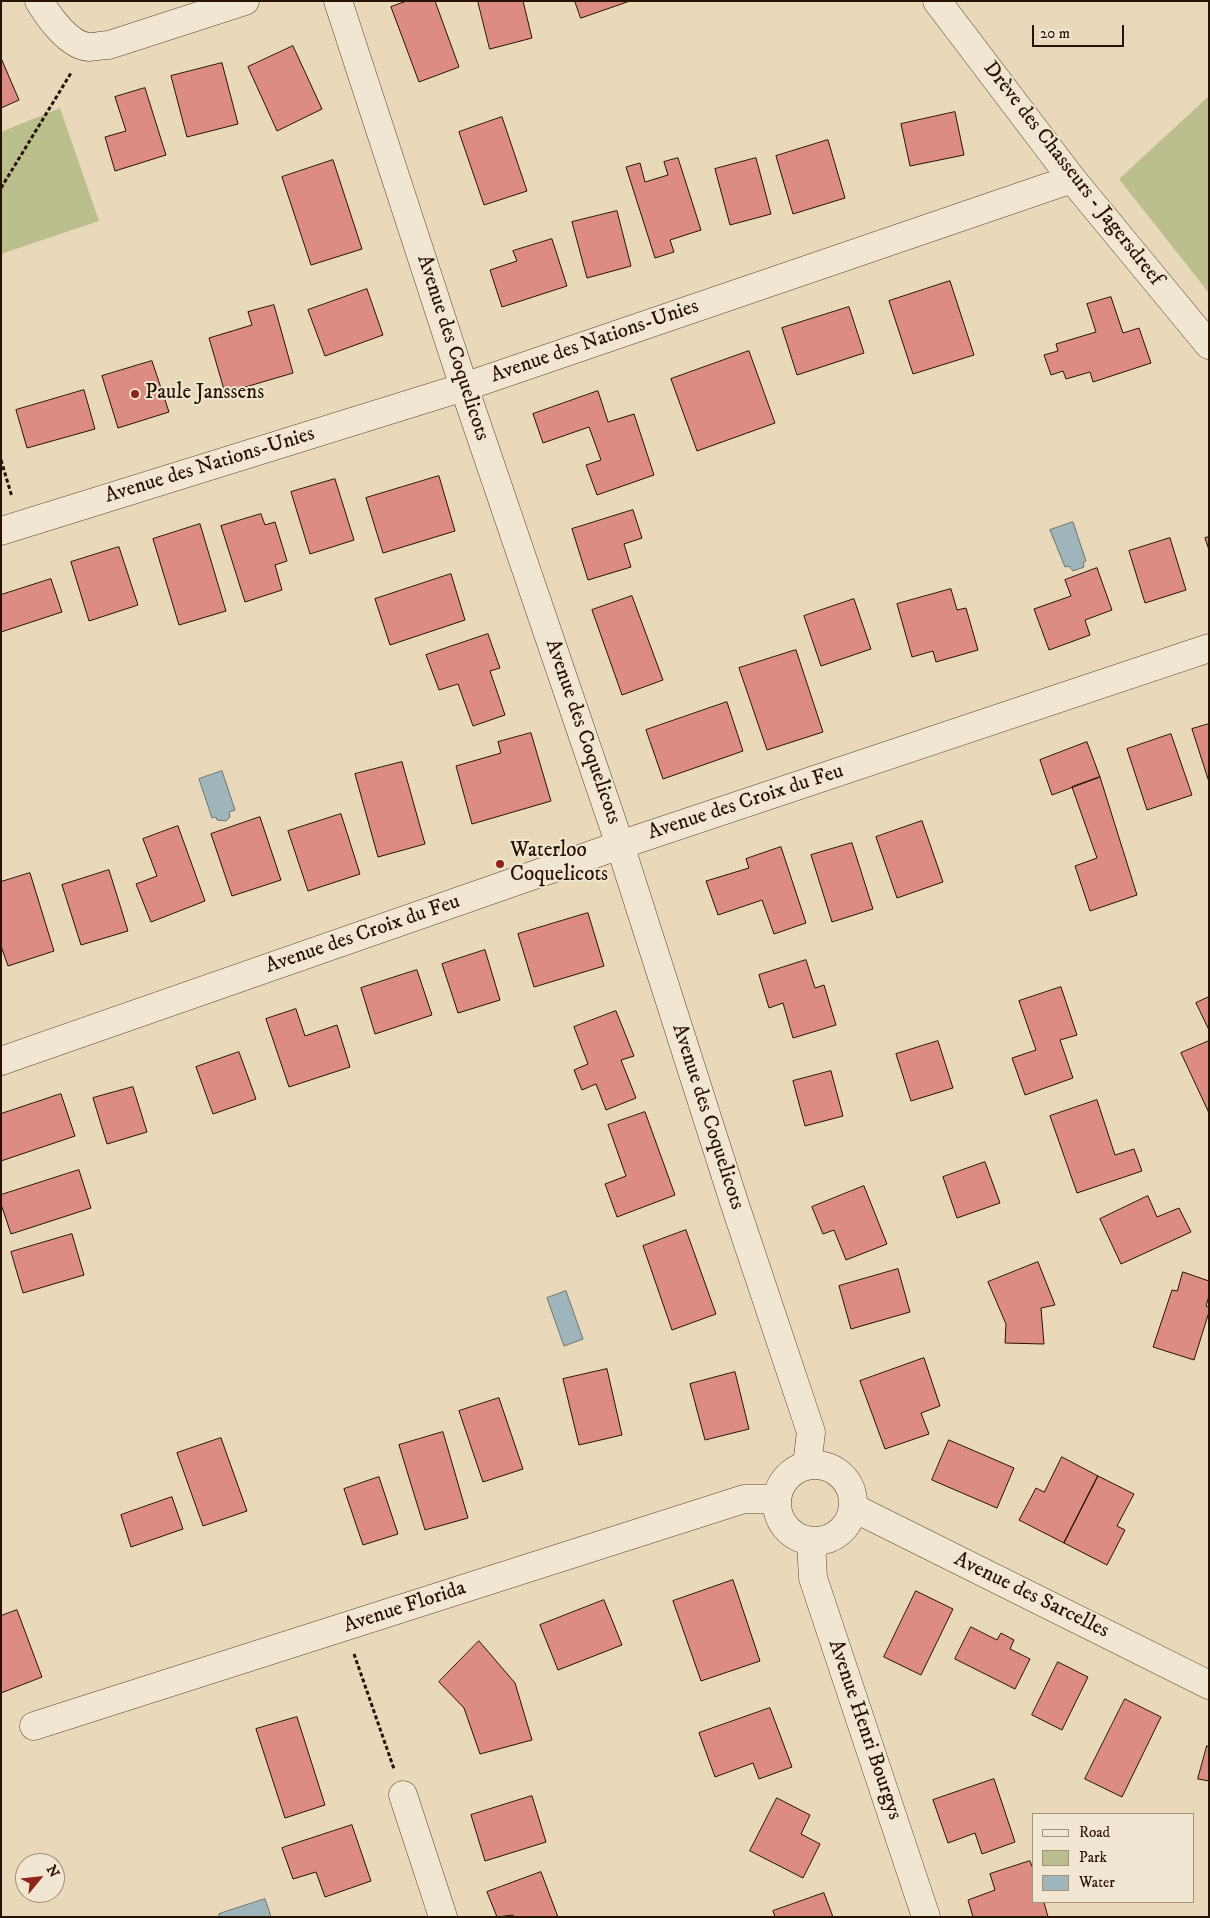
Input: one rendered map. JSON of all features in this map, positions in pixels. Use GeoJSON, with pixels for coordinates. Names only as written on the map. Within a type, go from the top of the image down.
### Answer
{"type":"FeatureCollection","features":[{"type":"Feature","properties":{"kind":"street"},"geometry":{"type":"LineString","coordinates":[[39,1],[49,18],[66,35],[87,47],[109,45],[245,1]]}},
{"type":"Feature","properties":{"kind":"street","name":"Avenue des Coquelicots"},"geometry":{"type":"LineString","coordinates":[[338,1],[464,387],[620,845],[735,1205],[811,1432],[807,1465]]}},
{"type":"Feature","properties":{"kind":"street","name":"Drève des Chasseurs - Jagersdreef"},"geometry":{"type":"LineString","coordinates":[[937,1],[1072,179],[1209,345]]}},
{"type":"Feature","properties":{"kind":"street","name":"Avenue des Nations-Unies"},"geometry":{"type":"LineString","coordinates":[[10,528],[464,387],[1072,179]]}},
{"type":"Feature","properties":{"kind":"street","name":"Avenue des Croix du Feu"},"geometry":{"type":"LineString","coordinates":[[1,1061],[620,845],[1209,648]]}},
{"type":"Feature","properties":{"kind":"street"},"geometry":{"type":"LineString","coordinates":[[807,1465],[826,1466],[841,1474],[852,1490],[854,1508],[847,1526],[831,1539],[811,1542],[792,1535],[779,1519],[776,1498],[781,1484],[792,1471],[807,1465]]}},
{"type":"Feature","properties":{"kind":"street","name":"Avenue Florida"},"geometry":{"type":"LineString","coordinates":[[34,1726],[744,1499],[776,1498]]}},
{"type":"Feature","properties":{"kind":"street","name":"Avenue des Sarcelles"},"geometry":{"type":"LineString","coordinates":[[854,1508],[1209,1684]]}},
{"type":"Feature","properties":{"kind":"street","name":"Avenue Henri Bourgys"},"geometry":{"type":"LineString","coordinates":[[811,1542],[812,1578],[926,1917]]}},
{"type":"Feature","properties":{"kind":"street"},"geometry":{"type":"LineString","coordinates":[[403,1795],[443,1917]]}},
{"type":"Feature","properties":{"kind":"path"},"geometry":{"type":"LineString","coordinates":[[1,188],[87,47]]}},
{"type":"Feature","properties":{"kind":"path"},"geometry":{"type":"LineString","coordinates":[[1,460],[10,528]]}},
{"type":"Feature","properties":{"kind":"path"},"geometry":{"type":"LineString","coordinates":[[344,1628],[403,1795]]}},
{"type":"Feature","properties":{"kind":"green space"},"geometry":{"type":"Polygon","coordinates":[[[1209,96],[1209,293],[1119,179],[1209,96]]]}},
{"type":"Feature","properties":{"kind":"green space"},"geometry":{"type":"Polygon","coordinates":[[[60,108],[99,221],[1,254],[1,132],[60,108]]]}},
{"type":"Feature","properties":{"kind":"water"},"geometry":{"type":"Polygon","coordinates":[[[1073,522],[1086,561],[1083,563],[1084,567],[1073,571],[1069,566],[1065,567],[1050,530],[1073,522]]]}},
{"type":"Feature","properties":{"kind":"water"},"geometry":{"type":"Polygon","coordinates":[[[222,771],[235,810],[229,812],[230,817],[226,821],[217,820],[216,817],[212,818],[199,779],[222,771]]]}},
{"type":"Feature","properties":{"kind":"water"},"geometry":{"type":"Polygon","coordinates":[[[566,1291],[583,1339],[564,1346],[547,1298],[566,1291]]]}},
{"type":"Feature","properties":{"kind":"water"},"geometry":{"type":"Polygon","coordinates":[[[265,1899],[271,1917],[219,1917],[219,1914],[265,1899]]]}},
{"type":"Feature","properties":{"kind":"building"},"geometry":{"type":"Polygon","coordinates":[[[407,1],[435,1],[459,67],[419,82],[391,7],[407,1]]]}},
{"type":"Feature","properties":{"kind":"building"},"geometry":{"type":"Polygon","coordinates":[[[478,1],[523,1],[532,38],[490,49],[478,1]]]}},
{"type":"Feature","properties":{"kind":"building"},"geometry":{"type":"Polygon","coordinates":[[[575,1],[630,1],[581,18],[575,1]]]}},
{"type":"Feature","properties":{"kind":"building"},"geometry":{"type":"Polygon","coordinates":[[[293,46],[322,109],[277,131],[248,67],[293,46]]]}},
{"type":"Feature","properties":{"kind":"building"},"geometry":{"type":"Polygon","coordinates":[[[1,58],[19,100],[1,108],[1,58]]]}},
{"type":"Feature","properties":{"kind":"building"},"geometry":{"type":"Polygon","coordinates":[[[222,63],[238,124],[187,137],[171,76],[222,63]]]}},
{"type":"Feature","properties":{"kind":"building"},"geometry":{"type":"Polygon","coordinates":[[[145,88],[166,155],[115,171],[105,137],[126,131],[115,97],[145,88]]]}},
{"type":"Feature","properties":{"kind":"building"},"geometry":{"type":"Polygon","coordinates":[[[955,112],[964,155],[910,166],[901,124],[955,112]]]}},
{"type":"Feature","properties":{"kind":"building"},"geometry":{"type":"Polygon","coordinates":[[[502,117],[527,191],[484,205],[459,132],[502,117]]]}},
{"type":"Feature","properties":{"kind":"building"},"geometry":{"type":"Polygon","coordinates":[[[828,140],[845,198],[793,214],[776,156],[828,140]]]}},
{"type":"Feature","properties":{"kind":"building"},"geometry":{"type":"Polygon","coordinates":[[[678,158],[701,230],[670,240],[674,252],[655,258],[626,167],[640,163],[645,182],[668,175],[664,162],[678,158]]]}},
{"type":"Feature","properties":{"kind":"building"},"geometry":{"type":"Polygon","coordinates":[[[756,158],[771,214],[730,225],[715,169],[756,158]]]}},
{"type":"Feature","properties":{"kind":"building"},"geometry":{"type":"Polygon","coordinates":[[[333,160],[362,249],[311,265],[282,177],[333,160]]]}},
{"type":"Feature","properties":{"kind":"building"},"geometry":{"type":"Polygon","coordinates":[[[617,211],[631,266],[587,278],[572,222],[617,211]]]}},
{"type":"Feature","properties":{"kind":"building"},"geometry":{"type":"Polygon","coordinates":[[[552,239],[567,286],[502,307],[490,270],[517,261],[513,251],[552,239]]]}},
{"type":"Feature","properties":{"kind":"building"},"geometry":{"type":"Polygon","coordinates":[[[950,281],[974,355],[913,374],[889,301],[950,281]]]}},
{"type":"Feature","properties":{"kind":"building"},"geometry":{"type":"Polygon","coordinates":[[[367,289],[383,335],[325,356],[308,310],[367,289]]]}},
{"type":"Feature","properties":{"kind":"building"},"geometry":{"type":"Polygon","coordinates":[[[1111,297],[1123,333],[1139,328],[1151,363],[1093,382],[1090,372],[1066,379],[1063,371],[1051,375],[1044,355],[1058,351],[1056,344],[1096,332],[1087,304],[1111,297]]]}},
{"type":"Feature","properties":{"kind":"building"},"geometry":{"type":"Polygon","coordinates":[[[274,305],[293,373],[225,393],[209,338],[252,325],[248,312],[274,305]]]}},
{"type":"Feature","properties":{"kind":"building"},"geometry":{"type":"Polygon","coordinates":[[[849,307],[864,353],[797,375],[782,328],[849,307]]]}},
{"type":"Feature","properties":{"kind":"building"},"geometry":{"type":"Polygon","coordinates":[[[749,351],[775,423],[697,451],[671,379],[749,351]]]}},
{"type":"Feature","properties":{"kind":"building","name":"Paule Janssens"},"geometry":{"type":"Polygon","coordinates":[[[152,361],[169,412],[118,428],[102,376],[152,361]]]}},
{"type":"Feature","properties":{"kind":"building"},"geometry":{"type":"Polygon","coordinates":[[[84,390],[95,429],[27,448],[16,410],[84,390]]]}},
{"type":"Feature","properties":{"kind":"building"},"geometry":{"type":"Polygon","coordinates":[[[598,391],[608,422],[634,414],[654,475],[597,495],[586,465],[601,460],[589,427],[543,443],[533,414],[598,391]]]}},
{"type":"Feature","properties":{"kind":"building"},"geometry":{"type":"Polygon","coordinates":[[[439,476],[455,531],[383,553],[366,498],[439,476]]]}},
{"type":"Feature","properties":{"kind":"building"},"geometry":{"type":"Polygon","coordinates":[[[335,479],[354,540],[310,554],[291,492],[335,479]]]}},
{"type":"Feature","properties":{"kind":"building"},"geometry":{"type":"Polygon","coordinates":[[[633,510],[642,538],[624,544],[631,567],[588,580],[572,529],[633,510]]]}},
{"type":"Feature","properties":{"kind":"building"},"geometry":{"type":"Polygon","coordinates":[[[261,514],[265,525],[275,522],[287,561],[275,565],[282,590],[245,602],[221,526],[261,514]]]}},
{"type":"Feature","properties":{"kind":"building"},"geometry":{"type":"Polygon","coordinates":[[[200,524],[226,611],[179,625],[153,539],[200,524]]]}},
{"type":"Feature","properties":{"kind":"building"},"geometry":{"type":"Polygon","coordinates":[[[1209,537],[1209,550],[1205,538],[1209,537]]]}},
{"type":"Feature","properties":{"kind":"building"},"geometry":{"type":"Polygon","coordinates":[[[1170,538],[1186,590],[1145,603],[1129,551],[1170,538]]]}},
{"type":"Feature","properties":{"kind":"building"},"geometry":{"type":"Polygon","coordinates":[[[119,547],[138,605],[89,621],[71,562],[119,547]]]}},
{"type":"Feature","properties":{"kind":"building"},"geometry":{"type":"Polygon","coordinates":[[[1097,568],[1112,610],[1085,620],[1090,635],[1049,650],[1034,609],[1071,596],[1065,580],[1097,568]]]}},
{"type":"Feature","properties":{"kind":"building"},"geometry":{"type":"Polygon","coordinates":[[[451,574],[465,620],[390,645],[375,599],[451,574]]]}},
{"type":"Feature","properties":{"kind":"building"},"geometry":{"type":"Polygon","coordinates":[[[51,579],[62,612],[1,632],[1,595],[51,579]]]}},
{"type":"Feature","properties":{"kind":"building"},"geometry":{"type":"Polygon","coordinates":[[[951,589],[957,610],[966,608],[978,650],[936,662],[933,651],[912,657],[897,604],[951,589]]]}},
{"type":"Feature","properties":{"kind":"building"},"geometry":{"type":"Polygon","coordinates":[[[632,596],[663,680],[622,695],[592,610],[632,596]]]}},
{"type":"Feature","properties":{"kind":"building"},"geometry":{"type":"Polygon","coordinates":[[[854,599],[871,649],[821,666],[804,616],[854,599]]]}},
{"type":"Feature","properties":{"kind":"building"},"geometry":{"type":"Polygon","coordinates":[[[488,634],[500,668],[490,671],[505,715],[473,726],[458,684],[439,690],[426,655],[488,634]]]}},
{"type":"Feature","properties":{"kind":"building"},"geometry":{"type":"Polygon","coordinates":[[[796,650],[823,732],[767,750],[739,668],[796,650]]]}},
{"type":"Feature","properties":{"kind":"building"},"geometry":{"type":"Polygon","coordinates":[[[727,702],[743,751],[663,779],[646,730],[727,702]]]}},
{"type":"Feature","properties":{"kind":"building"},"geometry":{"type":"Polygon","coordinates":[[[1209,724],[1209,782],[1192,729],[1209,724]]]}},
{"type":"Feature","properties":{"kind":"building"},"geometry":{"type":"Polygon","coordinates":[[[531,733],[551,801],[472,824],[456,766],[501,753],[498,742],[531,733]]]}},
{"type":"Feature","properties":{"kind":"building"},"geometry":{"type":"Polygon","coordinates":[[[1171,734],[1192,795],[1147,810],[1127,749],[1171,734]]]}},
{"type":"Feature","properties":{"kind":"building"},"geometry":{"type":"Polygon","coordinates":[[[1087,742],[1100,777],[1052,795],[1040,760],[1087,742]]]}},
{"type":"Feature","properties":{"kind":"building"},"geometry":{"type":"Polygon","coordinates":[[[402,762],[425,844],[378,857],[355,774],[402,762]]]}},
{"type":"Feature","properties":{"kind":"building"},"geometry":{"type":"Polygon","coordinates":[[[1100,777],[1137,895],[1090,911],[1075,866],[1097,858],[1072,787],[1100,777]]]}},
{"type":"Feature","properties":{"kind":"building"},"geometry":{"type":"Polygon","coordinates":[[[341,814],[360,874],[308,891],[288,831],[341,814]]]}},
{"type":"Feature","properties":{"kind":"building"},"geometry":{"type":"Polygon","coordinates":[[[260,817],[281,880],[232,896],[211,834],[260,817]]]}},
{"type":"Feature","properties":{"kind":"building"},"geometry":{"type":"Polygon","coordinates":[[[922,821],[943,882],[897,898],[876,837],[922,821]]]}},
{"type":"Feature","properties":{"kind":"building"},"geometry":{"type":"Polygon","coordinates":[[[178,826],[205,901],[151,922],[136,884],[157,876],[143,839],[178,826]]]}},
{"type":"Feature","properties":{"kind":"building"},"geometry":{"type":"Polygon","coordinates":[[[852,843],[873,909],[832,922],[811,855],[852,843]]]}},
{"type":"Feature","properties":{"kind":"building"},"geometry":{"type":"Polygon","coordinates":[[[781,847],[806,923],[774,934],[762,900],[718,915],[706,881],[749,868],[746,859],[781,847]]]}},
{"type":"Feature","properties":{"kind":"building"},"geometry":{"type":"Polygon","coordinates":[[[109,870],[128,931],[81,945],[62,885],[109,870]]]}},
{"type":"Feature","properties":{"kind":"building"},"geometry":{"type":"Polygon","coordinates":[[[30,873],[54,951],[8,966],[1,946],[1,882],[30,873]]]}},
{"type":"Feature","properties":{"kind":"building"},"geometry":{"type":"Polygon","coordinates":[[[588,913],[604,966],[534,987],[518,934],[588,913]]]}},
{"type":"Feature","properties":{"kind":"building"},"geometry":{"type":"Polygon","coordinates":[[[485,950],[500,1000],[458,1013],[442,964],[485,950]]]}},
{"type":"Feature","properties":{"kind":"building"},"geometry":{"type":"Polygon","coordinates":[[[806,960],[815,988],[824,985],[836,1025],[793,1038],[783,1003],[769,1008],[759,975],[806,960]]]}},
{"type":"Feature","properties":{"kind":"building"},"geometry":{"type":"Polygon","coordinates":[[[417,970],[432,1015],[375,1034],[361,988],[417,970]]]}},
{"type":"Feature","properties":{"kind":"building"},"geometry":{"type":"Polygon","coordinates":[[[1061,987],[1077,1035],[1060,1040],[1073,1078],[1025,1095],[1012,1058],[1036,1050],[1019,1001],[1061,987]]]}},
{"type":"Feature","properties":{"kind":"building"},"geometry":{"type":"Polygon","coordinates":[[[1209,997],[1209,1030],[1196,1003],[1209,997]]]}},
{"type":"Feature","properties":{"kind":"building"},"geometry":{"type":"Polygon","coordinates":[[[296,1009],[305,1036],[337,1025],[350,1067],[289,1087],[266,1019],[296,1009]]]}},
{"type":"Feature","properties":{"kind":"building"},"geometry":{"type":"Polygon","coordinates":[[[616,1011],[634,1056],[621,1060],[636,1098],[606,1110],[596,1084],[582,1090],[574,1070],[588,1064],[574,1027],[616,1011]]]}},
{"type":"Feature","properties":{"kind":"building"},"geometry":{"type":"Polygon","coordinates":[[[938,1041],[953,1088],[911,1101],[896,1054],[938,1041]]]}},
{"type":"Feature","properties":{"kind":"building"},"geometry":{"type":"Polygon","coordinates":[[[1209,1041],[1209,1113],[1181,1053],[1209,1041]]]}},
{"type":"Feature","properties":{"kind":"building"},"geometry":{"type":"Polygon","coordinates":[[[239,1052],[256,1099],[213,1114],[196,1067],[239,1052]]]}},
{"type":"Feature","properties":{"kind":"building"},"geometry":{"type":"Polygon","coordinates":[[[831,1071],[843,1116],[805,1126],[793,1081],[831,1071]]]}},
{"type":"Feature","properties":{"kind":"building"},"geometry":{"type":"Polygon","coordinates":[[[133,1087],[147,1132],[107,1144],[93,1098],[133,1087]]]}},
{"type":"Feature","properties":{"kind":"building"},"geometry":{"type":"Polygon","coordinates":[[[61,1094],[75,1136],[1,1161],[1,1114],[61,1094]]]}},
{"type":"Feature","properties":{"kind":"building"},"geometry":{"type":"Polygon","coordinates":[[[1097,1100],[1115,1155],[1134,1149],[1142,1171],[1077,1193],[1050,1116],[1097,1100]]]}},
{"type":"Feature","properties":{"kind":"building"},"geometry":{"type":"Polygon","coordinates":[[[645,1112],[675,1195],[617,1217],[605,1184],[626,1176],[608,1125],[645,1112]]]}},
{"type":"Feature","properties":{"kind":"building"},"geometry":{"type":"Polygon","coordinates":[[[985,1162],[1000,1203],[957,1218],[943,1177],[985,1162]]]}},
{"type":"Feature","properties":{"kind":"building"},"geometry":{"type":"Polygon","coordinates":[[[79,1170],[91,1208],[11,1234],[1,1204],[1,1195],[79,1170]]]}},
{"type":"Feature","properties":{"kind":"building"},"geometry":{"type":"Polygon","coordinates":[[[864,1186],[887,1244],[846,1260],[834,1230],[823,1234],[812,1207],[864,1186]]]}},
{"type":"Feature","properties":{"kind":"building"},"geometry":{"type":"Polygon","coordinates":[[[1148,1196],[1157,1217],[1179,1208],[1191,1232],[1121,1264],[1100,1219],[1148,1196]]]}},
{"type":"Feature","properties":{"kind":"building"},"geometry":{"type":"Polygon","coordinates":[[[686,1230],[716,1314],[672,1330],[643,1246],[686,1230]]]}},
{"type":"Feature","properties":{"kind":"building"},"geometry":{"type":"Polygon","coordinates":[[[72,1234],[84,1275],[23,1293],[11,1252],[72,1234]]]}},
{"type":"Feature","properties":{"kind":"building"},"geometry":{"type":"Polygon","coordinates":[[[1038,1262],[1055,1305],[1041,1308],[1044,1344],[1005,1343],[1006,1324],[988,1282],[1038,1262]]]}},
{"type":"Feature","properties":{"kind":"building"},"geometry":{"type":"Polygon","coordinates":[[[898,1269],[910,1312],[851,1329],[839,1286],[898,1269]]]}},
{"type":"Feature","properties":{"kind":"building"},"geometry":{"type":"Polygon","coordinates":[[[1183,1272],[1209,1281],[1209,1296],[1206,1306],[1209,1307],[1209,1312],[1194,1360],[1153,1347],[1172,1290],[1177,1291],[1183,1272]]]}},
{"type":"Feature","properties":{"kind":"building"},"geometry":{"type":"Polygon","coordinates":[[[924,1358],[940,1406],[921,1413],[929,1434],[885,1449],[860,1381],[924,1358]]]}},
{"type":"Feature","properties":{"kind":"building"},"geometry":{"type":"Polygon","coordinates":[[[607,1369],[622,1435],[579,1445],[563,1379],[607,1369]]]}},
{"type":"Feature","properties":{"kind":"building"},"geometry":{"type":"Polygon","coordinates":[[[735,1372],[749,1429],[705,1440],[690,1384],[735,1372]]]}},
{"type":"Feature","properties":{"kind":"building"},"geometry":{"type":"Polygon","coordinates":[[[499,1398],[523,1469],[483,1482],[459,1411],[499,1398]]]}},
{"type":"Feature","properties":{"kind":"building"},"geometry":{"type":"Polygon","coordinates":[[[443,1432],[468,1518],[425,1530],[399,1445],[443,1432]]]}},
{"type":"Feature","properties":{"kind":"building"},"geometry":{"type":"Polygon","coordinates":[[[221,1438],[247,1511],[203,1526],[177,1453],[221,1438]]]}},
{"type":"Feature","properties":{"kind":"building"},"geometry":{"type":"Polygon","coordinates":[[[949,1440],[1014,1468],[997,1508],[932,1480],[949,1440]]]}},
{"type":"Feature","properties":{"kind":"building"},"geometry":{"type":"Polygon","coordinates":[[[1062,1457],[1098,1476],[1064,1543],[1019,1520],[1036,1488],[1044,1492],[1062,1457]]]}},
{"type":"Feature","properties":{"kind":"building"},"geometry":{"type":"Polygon","coordinates":[[[1098,1476],[1134,1494],[1117,1526],[1125,1530],[1107,1565],[1064,1543],[1098,1476]]]}},
{"type":"Feature","properties":{"kind":"building"},"geometry":{"type":"Polygon","coordinates":[[[379,1477],[398,1534],[363,1545],[344,1489],[379,1477]]]}},
{"type":"Feature","properties":{"kind":"building"},"geometry":{"type":"Polygon","coordinates":[[[172,1497],[183,1529],[131,1547],[121,1515],[172,1497]]]}},
{"type":"Feature","properties":{"kind":"building"},"geometry":{"type":"Polygon","coordinates":[[[733,1580],[760,1661],[701,1681],[673,1601],[733,1580]]]}},
{"type":"Feature","properties":{"kind":"building"},"geometry":{"type":"Polygon","coordinates":[[[916,1591],[953,1609],[921,1675],[884,1657],[916,1591]]]}},
{"type":"Feature","properties":{"kind":"building"},"geometry":{"type":"Polygon","coordinates":[[[604,1600],[622,1645],[558,1670],[540,1625],[604,1600]]]}},
{"type":"Feature","properties":{"kind":"building"},"geometry":{"type":"Polygon","coordinates":[[[17,1610],[42,1677],[1,1693],[1,1616],[17,1610]]]}},
{"type":"Feature","properties":{"kind":"building"},"geometry":{"type":"Polygon","coordinates":[[[971,1627],[997,1640],[1001,1633],[1014,1640],[1010,1649],[1030,1659],[1015,1689],[955,1659],[971,1627]]]}},
{"type":"Feature","properties":{"kind":"building"},"geometry":{"type":"Polygon","coordinates":[[[479,1641],[515,1683],[532,1740],[480,1754],[464,1708],[439,1682],[479,1641]]]}},
{"type":"Feature","properties":{"kind":"building"},"geometry":{"type":"Polygon","coordinates":[[[1058,1662],[1088,1677],[1062,1730],[1032,1715],[1058,1662]]]}},
{"type":"Feature","properties":{"kind":"building"},"geometry":{"type":"Polygon","coordinates":[[[1125,1699],[1161,1717],[1122,1797],[1085,1779],[1125,1699]]]}},
{"type":"Feature","properties":{"kind":"building"},"geometry":{"type":"Polygon","coordinates":[[[770,1708],[792,1767],[759,1779],[753,1763],[715,1777],[699,1733],[770,1708]]]}},
{"type":"Feature","properties":{"kind":"building"},"geometry":{"type":"Polygon","coordinates":[[[297,1717],[325,1805],[285,1818],[256,1729],[297,1717]]]}},
{"type":"Feature","properties":{"kind":"building"},"geometry":{"type":"Polygon","coordinates":[[[1207,1746],[1209,1747],[1209,1781],[1198,1779],[1207,1746]]]}},
{"type":"Feature","properties":{"kind":"building"},"geometry":{"type":"Polygon","coordinates":[[[994,1779],[1015,1842],[982,1854],[975,1833],[948,1843],[933,1800],[994,1779]]]}},
{"type":"Feature","properties":{"kind":"building"},"geometry":{"type":"Polygon","coordinates":[[[532,1796],[546,1842],[485,1861],[471,1815],[532,1796]]]}},
{"type":"Feature","properties":{"kind":"building"},"geometry":{"type":"Polygon","coordinates":[[[777,1798],[810,1815],[801,1834],[820,1844],[803,1878],[750,1851],[777,1798]]]}},
{"type":"Feature","properties":{"kind":"building"},"geometry":{"type":"Polygon","coordinates":[[[352,1825],[371,1881],[325,1897],[316,1872],[293,1879],[282,1848],[352,1825]]]}},
{"type":"Feature","properties":{"kind":"building"},"geometry":{"type":"Polygon","coordinates":[[[1030,1861],[1032,1866],[1032,1903],[1044,1903],[1048,1917],[973,1917],[968,1900],[995,1890],[990,1874],[1030,1861]]]}},
{"type":"Feature","properties":{"kind":"building"},"geometry":{"type":"Polygon","coordinates":[[[541,1872],[558,1917],[514,1917],[513,1915],[497,1917],[487,1892],[541,1872]]]}},
{"type":"Feature","properties":{"kind":"building"},"geometry":{"type":"Polygon","coordinates":[[[824,1893],[833,1917],[775,1917],[773,1911],[824,1893]]]}},
{"type":"Feature","properties":{"kind":"place","name":"Paule Janssens"},"geometry":{"type":"Point","coordinates":[135,394]}},
{"type":"Feature","properties":{"kind":"place","name":"Waterloo Coquelicots"},"geometry":{"type":"Point","coordinates":[500,864]}}]}
